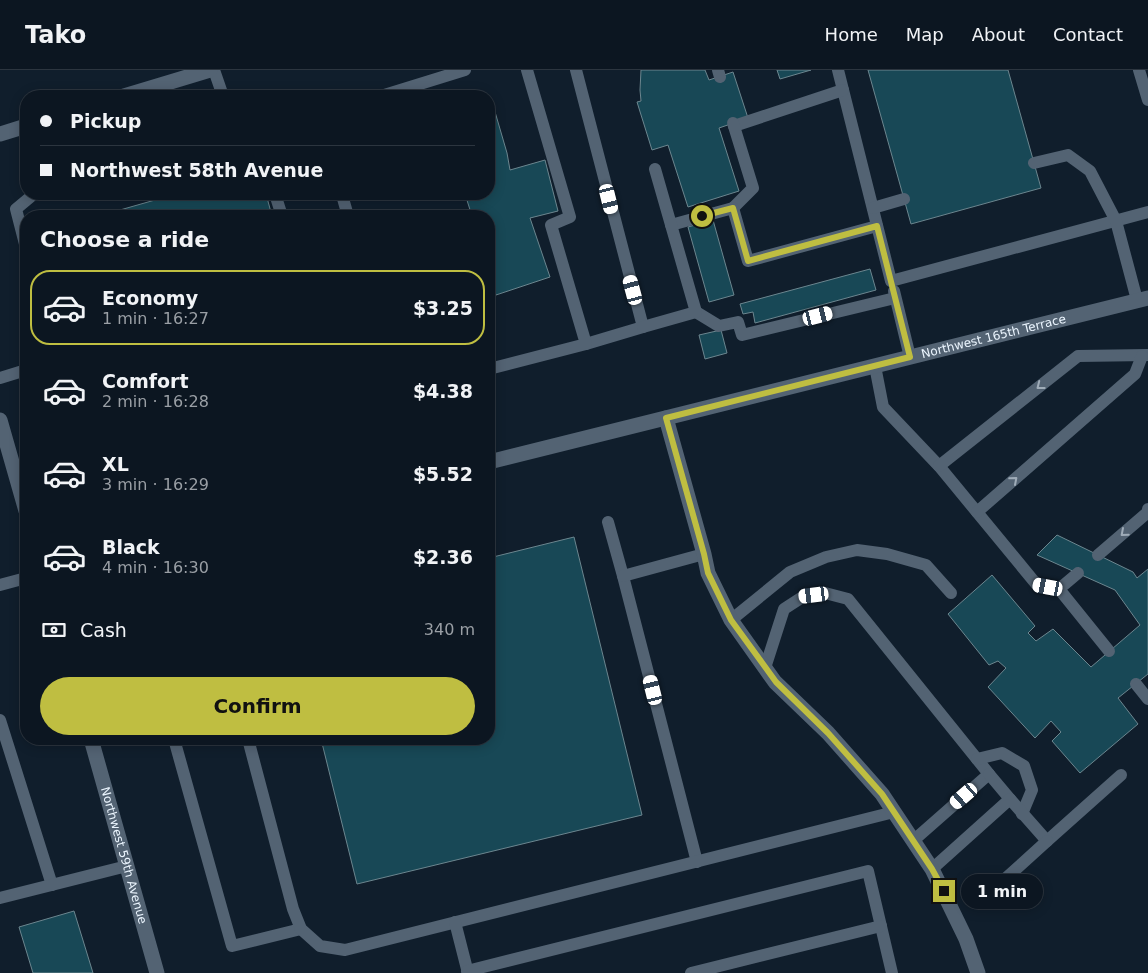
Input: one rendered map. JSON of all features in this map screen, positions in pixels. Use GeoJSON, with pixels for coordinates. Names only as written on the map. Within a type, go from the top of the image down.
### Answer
{"type":"FeatureCollection","features":[{"type":"Feature","properties":{"kind":"street"},"geometry":{"type":"LineString","coordinates":[[144,90],[210,70]]}},
{"type":"Feature","properties":{"kind":"street"},"geometry":{"type":"LineString","coordinates":[[0,134],[20,128]]}},
{"type":"Feature","properties":{"kind":"street","name":"Northwest 165th Terrace"},"geometry":{"type":"LineString","coordinates":[[495,461],[1142,299]]}},
{"type":"Feature","properties":{"kind":"street"},"geometry":{"type":"LineString","coordinates":[[666,418],[708,573],[731,620],[776,682],[828,733],[882,794],[932,869],[966,940],[978,973]]}},
{"type":"Feature","properties":{"kind":"street"},"geometry":{"type":"LineString","coordinates":[[0,420],[20,490]]}},
{"type":"Feature","properties":{"kind":"street","name":"Northwest 59th Avenue"},"geometry":{"type":"LineString","coordinates":[[93,745],[157,973]]}},
{"type":"Feature","properties":{"kind":"lane"},"geometry":{"type":"LineString","coordinates":[[214,70],[221,90]]}},
{"type":"Feature","properties":{"kind":"lane"},"geometry":{"type":"LineString","coordinates":[[400,90],[465,70]]}},
{"type":"Feature","properties":{"kind":"lane"},"geometry":{"type":"LineString","coordinates":[[527,70],[570,217],[551,225],[586,344]]}},
{"type":"Feature","properties":{"kind":"lane"},"geometry":{"type":"LineString","coordinates":[[576,70],[643,327]]}},
{"type":"Feature","properties":{"kind":"lane"},"geometry":{"type":"LineString","coordinates":[[838,70],[910,357]]}},
{"type":"Feature","properties":{"kind":"lane"},"geometry":{"type":"LineString","coordinates":[[1139,70],[1148,100]]}},
{"type":"Feature","properties":{"kind":"lane"},"geometry":{"type":"LineString","coordinates":[[671,225],[733,208],[753,188],[734,124],[843,90]]}},
{"type":"Feature","properties":{"kind":"lane"},"geometry":{"type":"LineString","coordinates":[[1034,163],[1068,154],[1090,171],[1116,221],[1142,299]]}},
{"type":"Feature","properties":{"kind":"lane"},"geometry":{"type":"LineString","coordinates":[[656,169],[696,312],[719,326],[738,322],[742,335],[895,298]]}},
{"type":"Feature","properties":{"kind":"lane"},"geometry":{"type":"LineString","coordinates":[[873,208],[904,199]]}},
{"type":"Feature","properties":{"kind":"lane"},"geometry":{"type":"LineString","coordinates":[[20,225],[16,209],[27,200]]}},
{"type":"Feature","properties":{"kind":"lane"},"geometry":{"type":"LineString","coordinates":[[733,208],[748,261],[877,226]]}},
{"type":"Feature","properties":{"kind":"lane"},"geometry":{"type":"LineString","coordinates":[[891,281],[1148,212]]}},
{"type":"Feature","properties":{"kind":"lane"},"geometry":{"type":"LineString","coordinates":[[495,367],[586,344],[696,312]]}},
{"type":"Feature","properties":{"kind":"lane"},"geometry":{"type":"LineString","coordinates":[[939,466],[1078,356],[1145,356],[1135,374],[977,512]]}},
{"type":"Feature","properties":{"kind":"lane"},"geometry":{"type":"LineString","coordinates":[[875,366],[884,407],[939,466],[1037,585],[1059,589],[1109,651]]}},
{"type":"Feature","properties":{"kind":"lane"},"geometry":{"type":"LineString","coordinates":[[0,378],[20,372]]}},
{"type":"Feature","properties":{"kind":"lane"},"geometry":{"type":"LineString","coordinates":[[1098,555],[1148,512],[1148,509]]}},
{"type":"Feature","properties":{"kind":"lane"},"geometry":{"type":"LineString","coordinates":[[608,522],[697,862]]}},
{"type":"Feature","properties":{"kind":"lane"},"geometry":{"type":"LineString","coordinates":[[731,620],[790,572],[826,557],[857,550],[887,554],[926,565],[951,593]]}},
{"type":"Feature","properties":{"kind":"lane"},"geometry":{"type":"LineString","coordinates":[[623,576],[704,554]]}},
{"type":"Feature","properties":{"kind":"lane"},"geometry":{"type":"LineString","coordinates":[[1059,589],[1078,573]]}},
{"type":"Feature","properties":{"kind":"lane"},"geometry":{"type":"LineString","coordinates":[[0,585],[20,580]]}},
{"type":"Feature","properties":{"kind":"lane"},"geometry":{"type":"LineString","coordinates":[[765,668],[784,609],[804,596],[825,593],[848,599],[989,774],[1047,841]]}},
{"type":"Feature","properties":{"kind":"lane"},"geometry":{"type":"LineString","coordinates":[[1136,684],[1148,700]]}},
{"type":"Feature","properties":{"kind":"lane"},"geometry":{"type":"LineString","coordinates":[[0,720],[52,886]]}},
{"type":"Feature","properties":{"kind":"lane"},"geometry":{"type":"LineString","coordinates":[[176,745],[232,946],[301,929]]}},
{"type":"Feature","properties":{"kind":"lane"},"geometry":{"type":"LineString","coordinates":[[250,745],[293,909],[301,929],[320,946],[345,950],[894,812]]}},
{"type":"Feature","properties":{"kind":"lane"},"geometry":{"type":"LineString","coordinates":[[977,758],[1002,753],[1024,766],[1032,790],[1022,814]]}},
{"type":"Feature","properties":{"kind":"lane"},"geometry":{"type":"LineString","coordinates":[[914,840],[989,774]]}},
{"type":"Feature","properties":{"kind":"lane"},"geometry":{"type":"LineString","coordinates":[[1005,879],[1121,775]]}},
{"type":"Feature","properties":{"kind":"lane"},"geometry":{"type":"LineString","coordinates":[[932,869],[1010,799]]}},
{"type":"Feature","properties":{"kind":"lane"},"geometry":{"type":"LineString","coordinates":[[0,898],[127,866]]}},
{"type":"Feature","properties":{"kind":"lane"},"geometry":{"type":"LineString","coordinates":[[455,922],[468,972],[868,871],[892,973]]}},
{"type":"Feature","properties":{"kind":"lane"},"geometry":{"type":"LineString","coordinates":[[691,973],[881,926]]}},
{"type":"Feature","properties":{"kind":"building"},"geometry":{"type":"Polygon","coordinates":[[[641,70],[705,70],[709,80],[733,72],[748,118],[719,128],[739,191],[688,207],[668,145],[652,150],[637,102],[641,101],[641,70]]]}},
{"type":"Feature","properties":{"kind":"building"},"geometry":{"type":"Polygon","coordinates":[[[777,70],[811,70],[780,79],[777,70]]]}},
{"type":"Feature","properties":{"kind":"building"},"geometry":{"type":"Polygon","coordinates":[[[868,70],[1008,70],[1041,188],[911,224],[868,70]]]}},
{"type":"Feature","properties":{"kind":"building"},"geometry":{"type":"Polygon","coordinates":[[[495,112],[510,170],[545,160],[558,211],[530,218],[550,277],[496,295],[495,210],[470,210],[467,200],[495,200],[495,112]]]}},
{"type":"Feature","properties":{"kind":"building"},"geometry":{"type":"Polygon","coordinates":[[[155,200],[268,200],[270,210],[120,210],[155,200]]]}},
{"type":"Feature","properties":{"kind":"building"},"geometry":{"type":"Polygon","coordinates":[[[713,220],[734,295],[709,302],[688,227],[713,220]]]}},
{"type":"Feature","properties":{"kind":"building"},"geometry":{"type":"Polygon","coordinates":[[[870,269],[876,290],[755,323],[753,312],[743,314],[740,304],[870,269]]]}},
{"type":"Feature","properties":{"kind":"building"},"geometry":{"type":"Polygon","coordinates":[[[721,330],[727,353],[705,359],[699,335],[721,330]]]}},
{"type":"Feature","properties":{"kind":"building"},"geometry":{"type":"Polygon","coordinates":[[[1057,535],[1133,572],[1137,578],[1148,569],[1148,674],[1118,698],[1138,724],[1080,773],[1052,741],[1061,732],[1051,721],[1035,738],[988,687],[1006,668],[998,661],[989,665],[948,614],[992,575],[1035,626],[1028,633],[1036,641],[1053,629],[1091,667],[1140,625],[1115,590],[1037,555],[1057,535]]]}},
{"type":"Feature","properties":{"kind":"building"},"geometry":{"type":"Polygon","coordinates":[[[574,537],[642,815],[357,884],[322,745],[495,745],[495,557],[574,537]]]}},
{"type":"Feature","properties":{"kind":"building"},"geometry":{"type":"Polygon","coordinates":[[[74,911],[93,973],[33,973],[19,927],[74,911]]]}},
{"type":"Feature","properties":{"kind":"route"},"geometry":{"type":"LineString","coordinates":[[702,216],[733,208],[748,261],[877,226],[910,357],[666,418],[708,573],[731,620],[776,682],[828,733],[882,794],[914,840],[944,891]]}}]}
